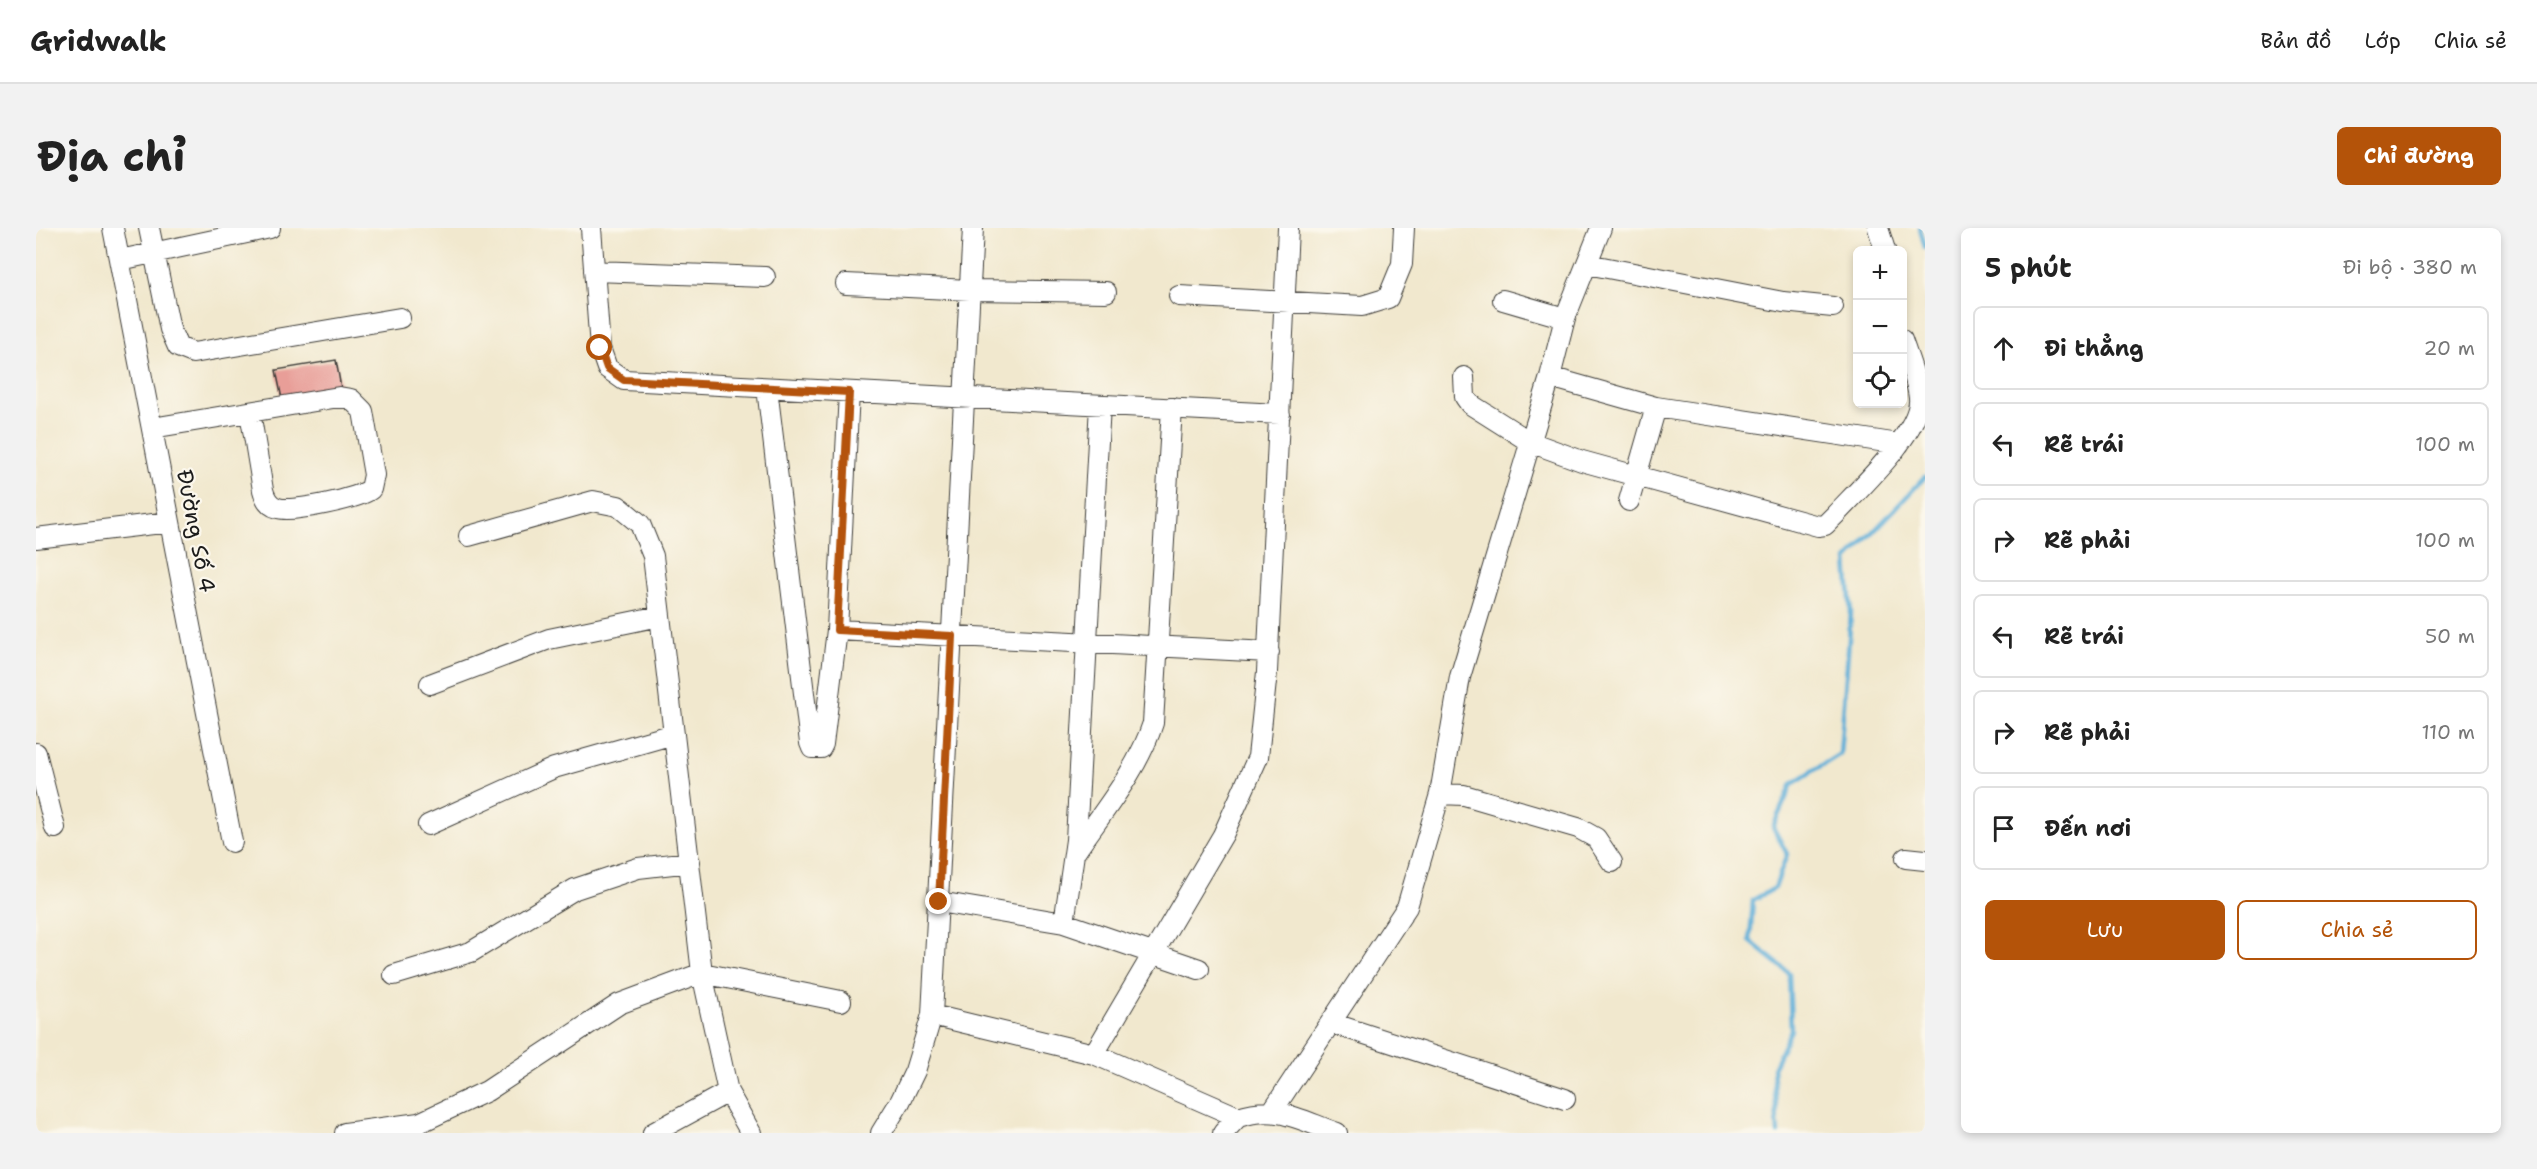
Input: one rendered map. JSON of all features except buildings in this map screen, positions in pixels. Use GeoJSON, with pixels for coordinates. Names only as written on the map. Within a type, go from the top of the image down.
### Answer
{"type":"FeatureCollection","features":[{"type":"Feature","properties":{"kind":"street","name":"Đường Số 4"},"geometry":{"type":"LineString","coordinates":[[113,228],[231,842]]}},
{"type":"Feature","properties":{"kind":"street"},"geometry":{"type":"LineString","coordinates":[[149,228],[170,329],[178,347],[193,353],[400,318]]}},
{"type":"Feature","properties":{"kind":"street"},"geometry":{"type":"LineString","coordinates":[[120,260],[270,228]]}},
{"type":"Feature","properties":{"kind":"street"},"geometry":{"type":"LineString","coordinates":[[591,228],[600,348],[607,368],[624,380],[1280,414]]}},
{"type":"Feature","properties":{"kind":"street"},"geometry":{"type":"LineString","coordinates":[[881,1133],[915,1071],[932,1015],[973,228]]}},
{"type":"Feature","properties":{"kind":"street"},"geometry":{"type":"LineString","coordinates":[[1094,1054],[1223,836],[1258,757],[1269,652],[1288,228]]}},
{"type":"Feature","properties":{"kind":"street"},"geometry":{"type":"LineString","coordinates":[[1179,296],[1362,306],[1388,298],[1402,264],[1404,228]]}},
{"type":"Feature","properties":{"kind":"street"},"geometry":{"type":"LineString","coordinates":[[1274,1110],[1407,907],[1440,794],[1460,678],[1550,377],[1565,318],[1601,228]]}},
{"type":"Feature","properties":{"kind":"street"},"geometry":{"type":"LineString","coordinates":[[1878,228],[1884,246]]}},
{"type":"Feature","properties":{"kind":"street"},"geometry":{"type":"LineString","coordinates":[[1587,264],[1783,302],[1833,307]]}},
{"type":"Feature","properties":{"kind":"street"},"geometry":{"type":"LineString","coordinates":[[594,271],[765,277]]}},
{"type":"Feature","properties":{"kind":"street"},"geometry":{"type":"LineString","coordinates":[[846,284],[970,290],[1106,292]]}},
{"type":"Feature","properties":{"kind":"street"},"geometry":{"type":"LineString","coordinates":[[1503,300],[1565,318]]}},
{"type":"Feature","properties":{"kind":"street"},"geometry":{"type":"LineString","coordinates":[[1464,377],[1465,397],[1470,404],[1530,442],[1582,461],[1818,526],[1825,525],[1830,520],[1899,444],[1912,426],[1918,413],[1919,398],[1906,354]]}},
{"type":"Feature","properties":{"kind":"street"},"geometry":{"type":"LineString","coordinates":[[1550,377],[1656,406],[1899,444]]}},
{"type":"Feature","properties":{"kind":"street"},"geometry":{"type":"LineString","coordinates":[[766,388],[810,743],[812,748],[817,749],[823,744],[837,630],[849,392]]}},
{"type":"Feature","properties":{"kind":"street"},"geometry":{"type":"LineString","coordinates":[[152,428],[339,397],[356,402],[365,416],[374,475],[371,489],[357,496],[293,509],[279,509],[273,506],[265,497],[263,490],[250,412]]}},
{"type":"Feature","properties":{"kind":"street"},"geometry":{"type":"LineString","coordinates":[[1064,923],[1075,852],[1100,405]]}},
{"type":"Feature","properties":{"kind":"street"},"geometry":{"type":"LineString","coordinates":[[1629,501],[1656,406]]}},
{"type":"Feature","properties":{"kind":"street"},"geometry":{"type":"LineString","coordinates":[[1075,852],[1137,763],[1153,723],[1172,408]]}},
{"type":"Feature","properties":{"kind":"street"},"geometry":{"type":"LineString","coordinates":[[469,536],[593,501],[618,506],[640,524],[653,556],[702,973],[728,1092],[751,1133]]}},
{"type":"Feature","properties":{"kind":"street"},"geometry":{"type":"LineString","coordinates":[[36,538],[170,522]]}},
{"type":"Feature","properties":{"kind":"street"},"geometry":{"type":"LineString","coordinates":[[430,684],[549,639],[660,616]]}},
{"type":"Feature","properties":{"kind":"street"},"geometry":{"type":"LineString","coordinates":[[837,630],[1269,652]]}},
{"type":"Feature","properties":{"kind":"street"},"geometry":{"type":"LineString","coordinates":[[428,825],[554,768],[675,734]]}},
{"type":"Feature","properties":{"kind":"street"},"geometry":{"type":"LineString","coordinates":[[36,753],[55,828]]}},
{"type":"Feature","properties":{"kind":"street"},"geometry":{"type":"LineString","coordinates":[[1440,794],[1464,795],[1578,828],[1596,838],[1612,862]]}},
{"type":"Feature","properties":{"kind":"street"},"geometry":{"type":"LineString","coordinates":[[394,975],[471,952],[574,889],[638,868],[690,862]]}},
{"type":"Feature","properties":{"kind":"street"},"geometry":{"type":"LineString","coordinates":[[939,902],[1064,923],[1199,969]]}},
{"type":"Feature","properties":{"kind":"street"},"geometry":{"type":"LineString","coordinates":[[345,1133],[419,1123],[487,1091],[619,1004],[702,973],[841,1001]]}},
{"type":"Feature","properties":{"kind":"street"},"geometry":{"type":"LineString","coordinates":[[932,1015],[1094,1054],[1238,1117]]}},
{"type":"Feature","properties":{"kind":"street"},"geometry":{"type":"LineString","coordinates":[[1331,1023],[1565,1099]]}},
{"type":"Feature","properties":{"kind":"street"},"geometry":{"type":"LineString","coordinates":[[652,1133],[728,1092]]}},
{"type":"Feature","properties":{"kind":"street"},"geometry":{"type":"LineString","coordinates":[[1223,1133],[1238,1117],[1256,1111],[1274,1110],[1337,1133]]}},
{"type":"Feature","properties":{"kind":"waterway"},"geometry":{"type":"LineString","coordinates":[[1920,228],[1925,248]]}},
{"type":"Feature","properties":{"kind":"waterway"},"geometry":{"type":"LineString","coordinates":[[1778,1133],[1773,1068],[1791,1030],[1789,973],[1750,941],[1753,900],[1775,888],[1787,854],[1773,827],[1792,784],[1840,754],[1851,613],[1847,560],[1925,477]]}},
{"type":"Feature","properties":{"kind":"route"},"geometry":{"type":"LineString","coordinates":[[600,348],[607,368],[624,380],[849,392],[837,630],[952,636],[939,902]]}}]}
